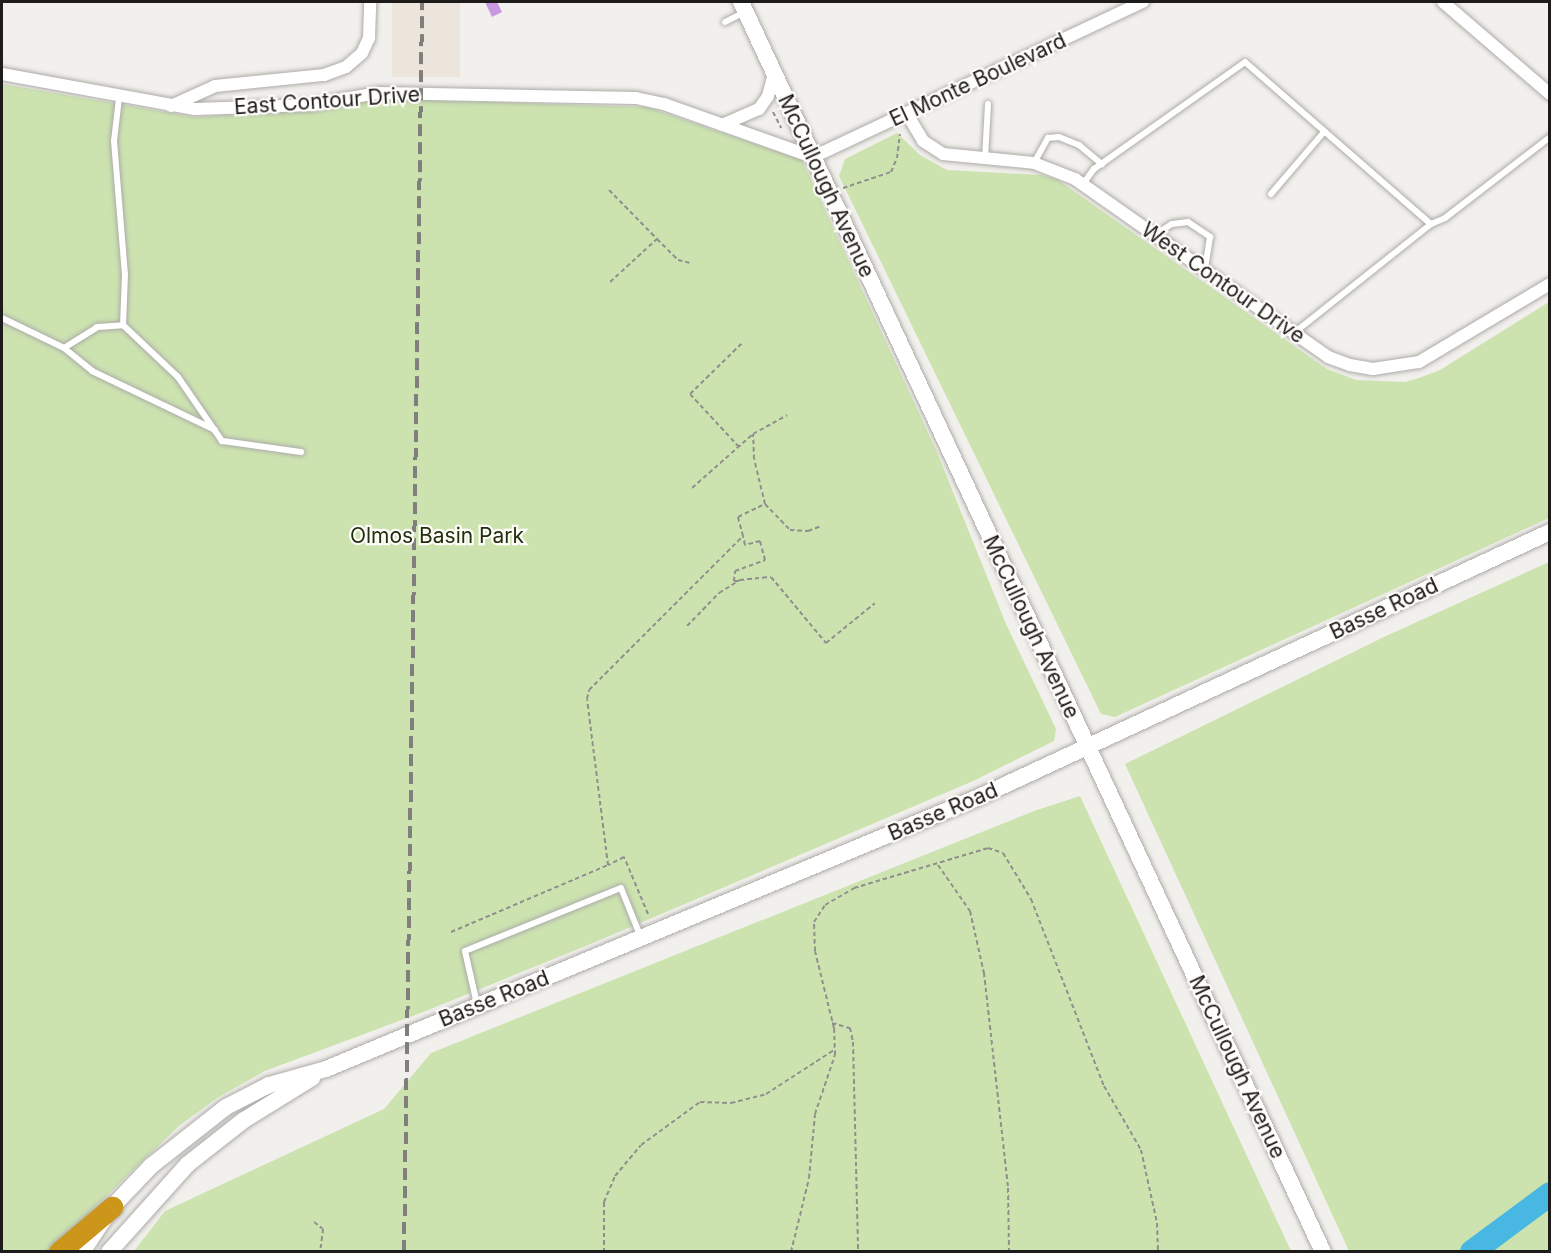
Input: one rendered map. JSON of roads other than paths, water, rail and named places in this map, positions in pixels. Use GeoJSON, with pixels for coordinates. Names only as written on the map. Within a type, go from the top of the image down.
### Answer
{"type":"FeatureCollection","features":[{"type":"Feature","properties":{"kind":"highway"},"geometry":{"type":"LineString","coordinates":[[59,1251],[112,1207]]}},
{"type":"Feature","properties":{"kind":"main road","name":"McCullough Avenue"},"geometry":{"type":"LineString","coordinates":[[743,7],[1086,747],[1323,1251]]}},
{"type":"Feature","properties":{"kind":"main road","name":"Basse Road"},"geometry":{"type":"LineString","coordinates":[[82,1251],[112,1207],[151,1166],[226,1107],[269,1085],[326,1069],[979,797],[1550,532]]}},
{"type":"Feature","properties":{"kind":"main road","name":"Basse Road"},"geometry":{"type":"LineString","coordinates":[[109,1251],[188,1164],[244,1120],[326,1069]]}},
{"type":"Feature","properties":{"kind":"street"},"geometry":{"type":"LineString","coordinates":[[171,106],[215,86],[324,75],[346,68],[362,53],[369,38],[370,2]]}},
{"type":"Feature","properties":{"kind":"street","name":"El Monte Boulevard"},"geometry":{"type":"LineString","coordinates":[[813,157],[1143,2]]}},
{"type":"Feature","properties":{"kind":"street"},"geometry":{"type":"LineString","coordinates":[[1443,2],[1550,94]]}},
{"type":"Feature","properties":{"kind":"street","name":"East Contour Drive"},"geometry":{"type":"LineString","coordinates":[[2,74],[119,98],[195,109],[311,105],[378,93],[636,98],[664,104],[813,157]]}},
{"type":"Feature","properties":{"kind":"street"},"geometry":{"type":"LineString","coordinates":[[722,125],[759,109],[768,96],[774,74]]}},
{"type":"Feature","properties":{"kind":"street","name":"West Contour Drive"},"geometry":{"type":"LineString","coordinates":[[907,114],[922,141],[931,148],[958,158],[1034,163],[1083,184],[1328,357],[1350,365],[1396,368],[1429,357],[1550,284]]}},
{"type":"Feature","properties":{"kind":"lane"},"geometry":{"type":"LineString","coordinates":[[725,22],[743,7]]}},
{"type":"Feature","properties":{"kind":"lane"},"geometry":{"type":"LineString","coordinates":[[1083,184],[1102,164],[1245,62],[1431,224]]}},
{"type":"Feature","properties":{"kind":"lane"},"geometry":{"type":"LineString","coordinates":[[119,98],[114,141],[125,274],[123,325]]}},
{"type":"Feature","properties":{"kind":"lane"},"geometry":{"type":"LineString","coordinates":[[986,159],[988,104]]}},
{"type":"Feature","properties":{"kind":"lane"},"geometry":{"type":"LineString","coordinates":[[1271,194],[1324,132]]}},
{"type":"Feature","properties":{"kind":"lane"},"geometry":{"type":"LineString","coordinates":[[1034,163],[1047,138],[1059,137],[1079,146],[1102,164]]}},
{"type":"Feature","properties":{"kind":"lane"},"geometry":{"type":"LineString","coordinates":[[1294,333],[1431,224],[1445,218],[1550,137]]}},
{"type":"Feature","properties":{"kind":"lane"},"geometry":{"type":"LineString","coordinates":[[1155,236],[1180,221],[1203,232],[1211,244],[1205,270]]}},
{"type":"Feature","properties":{"kind":"lane"},"geometry":{"type":"LineString","coordinates":[[2,318],[64,348],[92,371],[216,430]]}},
{"type":"Feature","properties":{"kind":"lane"},"geometry":{"type":"LineString","coordinates":[[64,348],[97,327],[123,325],[178,377],[222,441],[301,452]]}},
{"type":"Feature","properties":{"kind":"lane"},"geometry":{"type":"LineString","coordinates":[[478,1006],[465,951],[621,888],[642,938]]}},
{"type":"Feature","properties":{"kind":"waterway"},"geometry":{"type":"LineString","coordinates":[[1472,1252],[1550,1194]]}},
{"type":"Feature","properties":{"kind":"railway"},"geometry":{"type":"LineString","coordinates":[[404,1252],[422,2]]}},
{"type":"Feature","properties":{"kind":"park label","name":"Olmos Basin Park"},"geometry":{"type":"Point","coordinates":[437,536]}}]}
